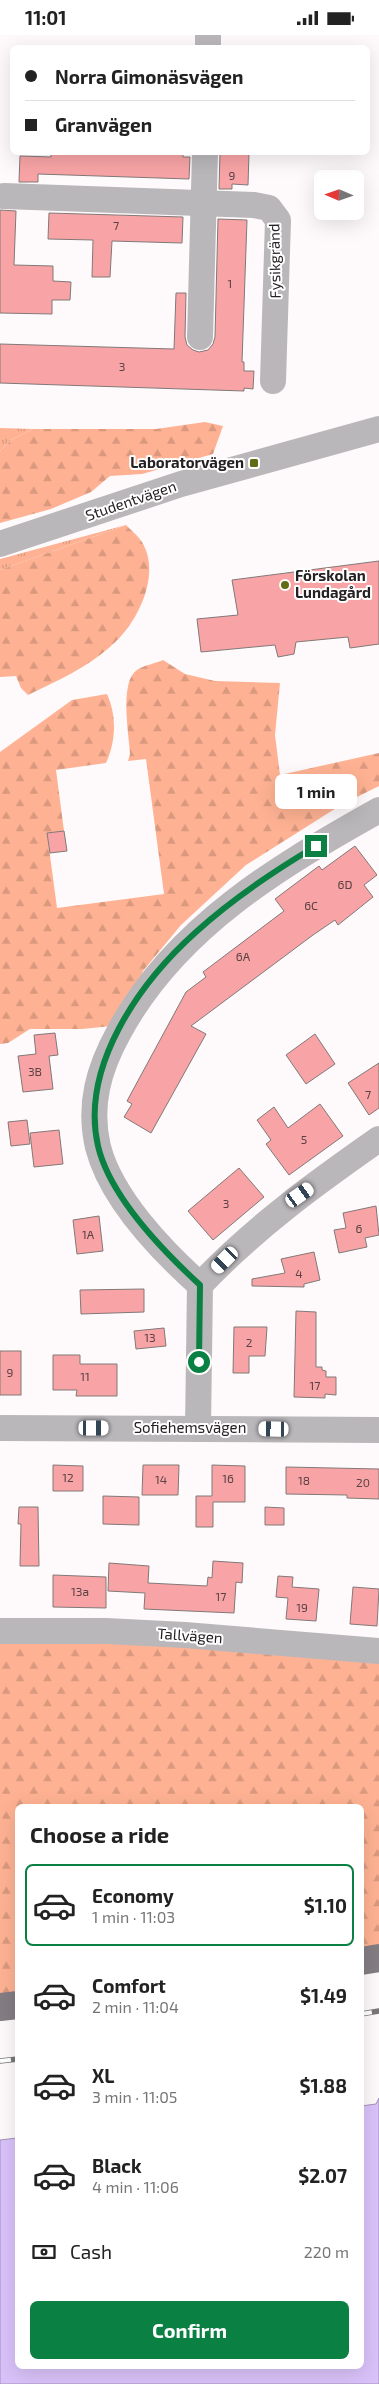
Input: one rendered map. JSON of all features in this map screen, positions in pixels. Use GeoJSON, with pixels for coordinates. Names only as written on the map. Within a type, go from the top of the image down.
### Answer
{"type":"FeatureCollection","features":[{"type":"Feature","properties":{"kind":"main road"},"geometry":{"type":"LineString","coordinates":[[364,1960],[379,1958]]}},
{"type":"Feature","properties":{"kind":"main road"},"geometry":{"type":"LineString","coordinates":[[0,2007],[15,2005]]}},
{"type":"Feature","properties":{"kind":"street"},"geometry":{"type":"LineString","coordinates":[[200,337],[205,155]]}},
{"type":"Feature","properties":{"kind":"street","name":"Fysikgränd"},"geometry":{"type":"LineString","coordinates":[[4,196],[254,205],[269,208],[278,221],[273,381]]}},
{"type":"Feature","properties":{"kind":"street","name":"Studentvägen"},"geometry":{"type":"LineString","coordinates":[[0,544],[181,484],[379,429]]}},
{"type":"Feature","properties":{"kind":"street"},"geometry":{"type":"LineString","coordinates":[[200,1285],[172,1258],[143,1224],[117,1189],[107,1169],[98,1149],[95,1129],[94,1111],[100,1073],[108,1052],[142,992],[195,933],[288,863],[379,810]]}},
{"type":"Feature","properties":{"kind":"street"},"geometry":{"type":"LineString","coordinates":[[198,1429],[200,1285],[237,1248],[300,1195],[379,1139]]}},
{"type":"Feature","properties":{"kind":"street","name":"Sofiehemsvägen"},"geometry":{"type":"LineString","coordinates":[[0,1427],[379,1430]]}},
{"type":"Feature","properties":{"kind":"street","name":"Tallvägen"},"geometry":{"type":"LineString","coordinates":[[0,1631],[106,1631],[185,1635],[379,1651]]}},
{"type":"Feature","properties":{"kind":"green space"},"geometry":{"type":"Polygon","coordinates":[[[205,422],[223,426],[213,454],[142,474],[110,476],[91,492],[51,509],[0,523],[0,451],[11,440],[33,429],[156,429],[205,422]]]}},
{"type":"Feature","properties":{"kind":"green space"},"geometry":{"type":"Polygon","coordinates":[[[0,428],[33,429],[11,440],[0,451],[0,428]]]}},
{"type":"Feature","properties":{"kind":"green space"},"geometry":{"type":"Polygon","coordinates":[[[126,525],[0,570],[0,559],[126,525]]]}},
{"type":"Feature","properties":{"kind":"green space"},"geometry":{"type":"Polygon","coordinates":[[[126,525],[142,542],[147,555],[149,569],[144,599],[120,638],[101,655],[81,668],[28,695],[21,688],[16,676],[0,677],[0,570],[126,525]]]}},
{"type":"Feature","properties":{"kind":"green space"},"geometry":{"type":"Polygon","coordinates":[[[163,660],[185,674],[215,681],[280,683],[275,735],[280,775],[379,753],[379,786],[341,805],[246,865],[181,925],[143,971],[122,1025],[82,1029],[30,1029],[8,1043],[0,1044],[0,752],[72,700],[107,694],[114,720],[114,729],[112,746],[106,763],[56,770],[64,831],[47,833],[57,908],[164,894],[146,759],[128,761],[130,754],[126,709],[131,676],[139,669],[163,660]]]}},
{"type":"Feature","properties":{"kind":"green space"},"geometry":{"type":"Polygon","coordinates":[[[0,1631],[379,1651],[379,1949],[364,1959],[364,1804],[15,1804],[15,2005],[0,2007],[0,1631]]]}},
{"type":"Feature","properties":{"kind":"shaded area"},"geometry":{"type":"Polygon","coordinates":[[[379,2098],[379,2384],[0,2384],[0,2140],[15,2138],[15,2369],[364,2369],[364,2106],[376,2104],[379,2098]]]}},
{"type":"Feature","properties":{"kind":"building"},"geometry":{"type":"Polygon","coordinates":[[[51,155],[183,155],[183,157],[190,157],[189,179],[38,174],[38,182],[19,182],[20,156],[51,157],[51,155]]]}},
{"type":"Feature","properties":{"kind":"building"},"geometry":{"type":"Polygon","coordinates":[[[220,155],[249,155],[248,185],[232,184],[232,189],[219,189],[220,155]]]}},
{"type":"Feature","properties":{"kind":"building"},"geometry":{"type":"Polygon","coordinates":[[[0,210],[16,211],[14,265],[53,266],[53,281],[71,282],[70,300],[52,300],[52,314],[0,313],[0,210]]]}},
{"type":"Feature","properties":{"kind":"building"},"geometry":{"type":"Polygon","coordinates":[[[49,213],[183,217],[182,243],[112,241],[110,277],[92,277],[93,240],[48,239],[49,213]]]}},
{"type":"Feature","properties":{"kind":"building"},"geometry":{"type":"Polygon","coordinates":[[[218,219],[247,220],[242,362],[244,362],[244,371],[254,371],[253,389],[244,388],[244,391],[0,383],[0,344],[174,349],[176,293],[186,293],[185,337],[187,345],[199,352],[208,350],[213,344],[215,337],[218,219]]]}},
{"type":"Feature","properties":{"kind":"building"},"geometry":{"type":"Polygon","coordinates":[[[379,561],[379,644],[350,648],[348,637],[296,642],[294,654],[278,657],[275,645],[201,652],[197,619],[238,615],[232,580],[379,561]]]}},
{"type":"Feature","properties":{"kind":"building"},"geometry":{"type":"Polygon","coordinates":[[[64,831],[67,851],[50,853],[47,833],[64,831]]]}},
{"type":"Feature","properties":{"kind":"building"},"geometry":{"type":"Polygon","coordinates":[[[355,846],[377,875],[364,885],[373,897],[338,925],[335,920],[313,935],[191,1026],[206,1034],[151,1133],[124,1117],[132,1104],[127,1101],[186,992],[206,977],[203,972],[284,911],[275,899],[319,866],[322,870],[355,846]]]}},
{"type":"Feature","properties":{"kind":"building"},"geometry":{"type":"Polygon","coordinates":[[[55,1033],[58,1055],[49,1056],[53,1089],[23,1092],[18,1056],[36,1054],[34,1035],[55,1033]]]}},
{"type":"Feature","properties":{"kind":"building"},"geometry":{"type":"Polygon","coordinates":[[[315,1034],[335,1064],[306,1084],[286,1055],[315,1034]]]}},
{"type":"Feature","properties":{"kind":"building"},"geometry":{"type":"Polygon","coordinates":[[[379,1063],[379,1108],[369,1115],[348,1083],[379,1063]]]}},
{"type":"Feature","properties":{"kind":"building"},"geometry":{"type":"Polygon","coordinates":[[[320,1104],[343,1136],[289,1175],[266,1144],[271,1140],[257,1120],[274,1107],[288,1128],[320,1104]]]}},
{"type":"Feature","properties":{"kind":"building"},"geometry":{"type":"Polygon","coordinates":[[[27,1120],[30,1144],[11,1146],[8,1122],[27,1120]]]}},
{"type":"Feature","properties":{"kind":"building"},"geometry":{"type":"Polygon","coordinates":[[[59,1130],[63,1164],[34,1167],[30,1133],[59,1130]]]}},
{"type":"Feature","properties":{"kind":"building"},"geometry":{"type":"Polygon","coordinates":[[[239,1168],[264,1197],[213,1240],[188,1211],[239,1168]]]}},
{"type":"Feature","properties":{"kind":"building"},"geometry":{"type":"Polygon","coordinates":[[[376,1206],[379,1235],[365,1238],[367,1247],[339,1253],[334,1230],[346,1228],[343,1213],[376,1206]]]}},
{"type":"Feature","properties":{"kind":"building"},"geometry":{"type":"Polygon","coordinates":[[[99,1216],[103,1251],[77,1254],[73,1220],[99,1216]]]}},
{"type":"Feature","properties":{"kind":"building"},"geometry":{"type":"Polygon","coordinates":[[[314,1252],[320,1280],[304,1284],[304,1287],[252,1286],[252,1279],[285,1273],[281,1259],[314,1252]]]}},
{"type":"Feature","properties":{"kind":"building"},"geometry":{"type":"Polygon","coordinates":[[[144,1289],[144,1312],[81,1314],[80,1290],[144,1289]]]}},
{"type":"Feature","properties":{"kind":"building"},"geometry":{"type":"Polygon","coordinates":[[[296,1311],[316,1312],[316,1367],[322,1367],[322,1370],[326,1371],[326,1377],[336,1377],[336,1395],[325,1394],[325,1398],[294,1397],[296,1311]]]}},
{"type":"Feature","properties":{"kind":"building"},"geometry":{"type":"Polygon","coordinates":[[[234,1327],[267,1327],[265,1356],[249,1356],[249,1373],[233,1373],[234,1327]]]}},
{"type":"Feature","properties":{"kind":"building"},"geometry":{"type":"Polygon","coordinates":[[[164,1328],[166,1346],[136,1349],[134,1331],[164,1328]]]}},
{"type":"Feature","properties":{"kind":"building"},"geometry":{"type":"Polygon","coordinates":[[[0,1351],[21,1351],[21,1395],[0,1395],[0,1351]]]}},
{"type":"Feature","properties":{"kind":"building"},"geometry":{"type":"Polygon","coordinates":[[[53,1355],[80,1355],[80,1364],[117,1364],[117,1396],[76,1396],[77,1390],[53,1390],[53,1355]]]}},
{"type":"Feature","properties":{"kind":"building"},"geometry":{"type":"Polygon","coordinates":[[[53,1465],[83,1466],[83,1491],[53,1491],[53,1465]]]}},
{"type":"Feature","properties":{"kind":"building"},"geometry":{"type":"Polygon","coordinates":[[[143,1465],[179,1465],[178,1495],[142,1495],[143,1465]]]}},
{"type":"Feature","properties":{"kind":"building"},"geometry":{"type":"Polygon","coordinates":[[[212,1465],[245,1466],[245,1502],[213,1502],[213,1527],[196,1527],[196,1496],[212,1496],[212,1465]]]}},
{"type":"Feature","properties":{"kind":"building"},"geometry":{"type":"Polygon","coordinates":[[[286,1467],[379,1469],[379,1499],[347,1498],[347,1495],[286,1494],[286,1467]]]}},
{"type":"Feature","properties":{"kind":"building"},"geometry":{"type":"Polygon","coordinates":[[[103,1496],[139,1497],[139,1525],[103,1524],[103,1496]]]}},
{"type":"Feature","properties":{"kind":"building"},"geometry":{"type":"Polygon","coordinates":[[[19,1507],[38,1507],[39,1566],[20,1566],[21,1524],[18,1524],[19,1507]]]}},
{"type":"Feature","properties":{"kind":"building"},"geometry":{"type":"Polygon","coordinates":[[[265,1507],[284,1508],[284,1525],[265,1525],[265,1507]]]}},
{"type":"Feature","properties":{"kind":"building"},"geometry":{"type":"Polygon","coordinates":[[[213,1561],[243,1563],[242,1583],[236,1582],[234,1613],[144,1609],[145,1593],[108,1591],[109,1563],[149,1566],[148,1583],[207,1586],[208,1577],[212,1578],[213,1561]]]}},
{"type":"Feature","properties":{"kind":"building"},"geometry":{"type":"Polygon","coordinates":[[[53,1575],[106,1577],[106,1608],[53,1607],[53,1575]]]}},
{"type":"Feature","properties":{"kind":"building"},"geometry":{"type":"Polygon","coordinates":[[[278,1576],[293,1577],[292,1587],[319,1589],[316,1621],[286,1619],[288,1598],[276,1597],[278,1576]]]}},
{"type":"Feature","properties":{"kind":"building"},"geometry":{"type":"Polygon","coordinates":[[[353,1587],[379,1589],[377,1626],[350,1624],[353,1587]]]}},
{"type":"Feature","properties":{"kind":"railway"},"geometry":{"type":"LineString","coordinates":[[364,2014],[379,2011]]}},
{"type":"Feature","properties":{"kind":"railway"},"geometry":{"type":"LineString","coordinates":[[0,2061],[15,2059]]}},
{"type":"Feature","properties":{"kind":"place","name":"Laboratorvägen"},"geometry":{"type":"Point","coordinates":[254,463]}},
{"type":"Feature","properties":{"kind":"place","name":"Förskolan Lundagård"},"geometry":{"type":"Point","coordinates":[285,585]}},
{"type":"Feature","properties":{"kind":"route"},"geometry":{"type":"LineString","coordinates":[[199,1362],[200,1285],[157,1242],[129,1206],[117,1189],[98,1149],[94,1111],[100,1073],[108,1052],[142,992],[195,933],[233,902],[288,863],[316,846]]}}]}
